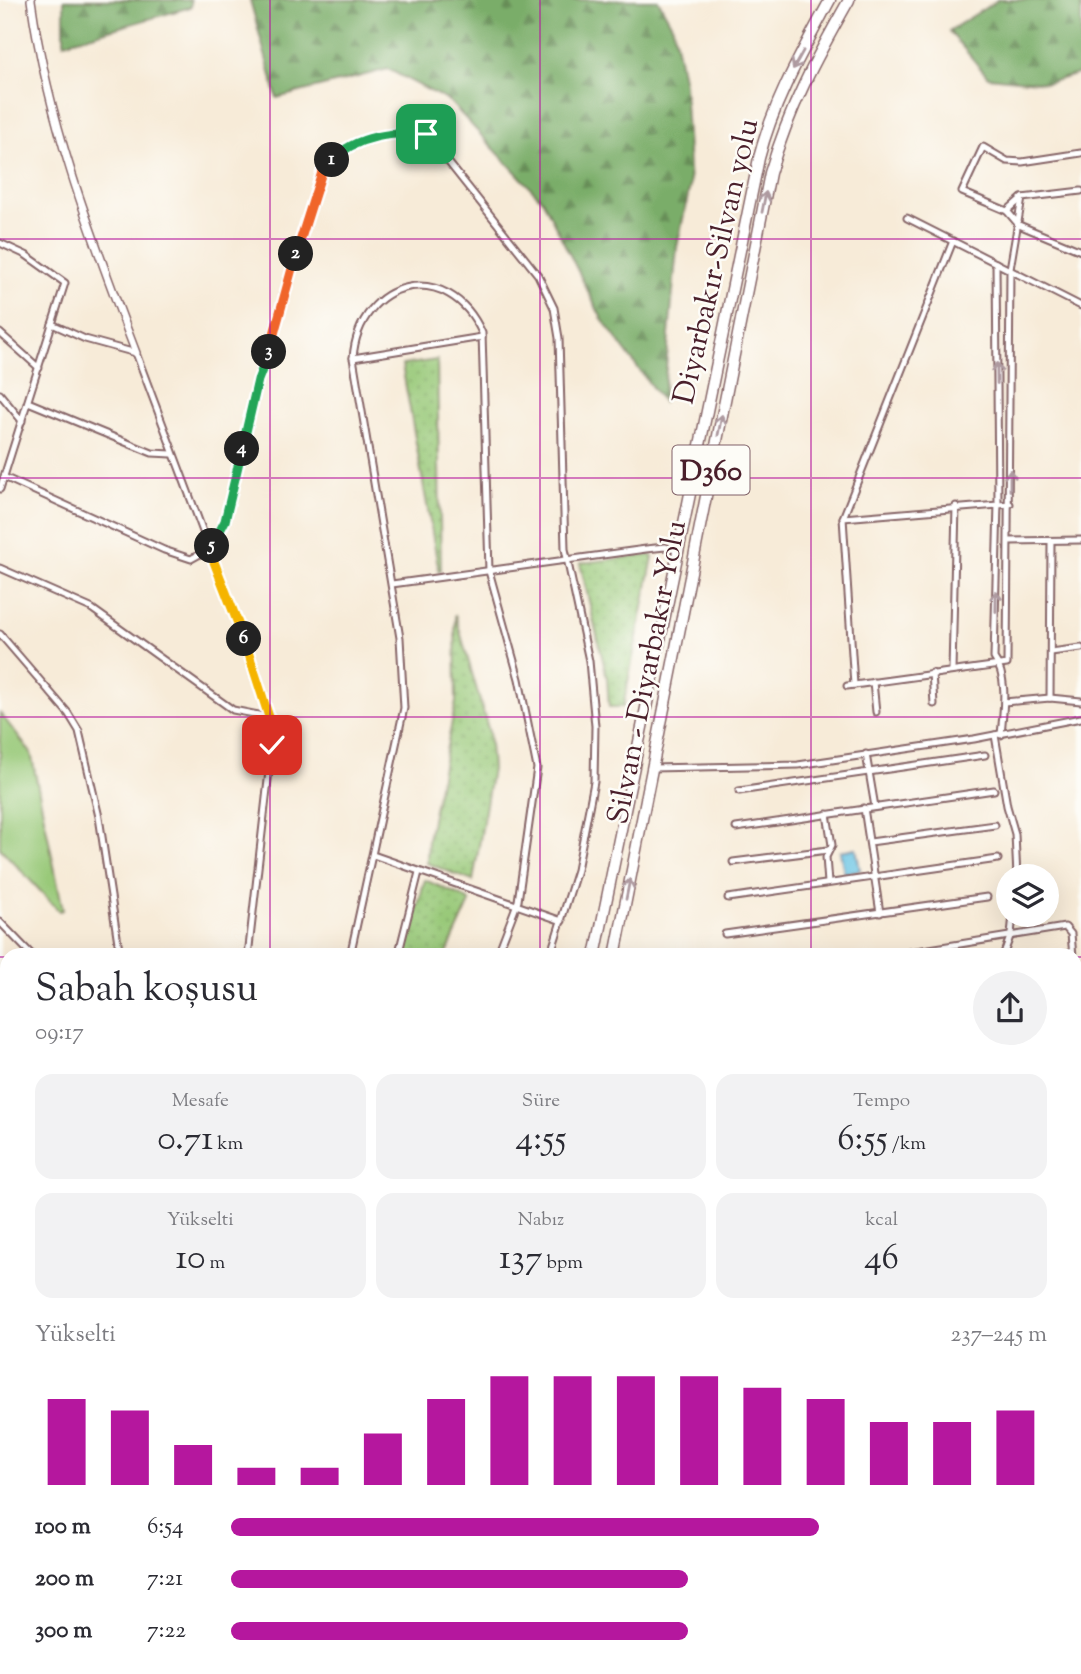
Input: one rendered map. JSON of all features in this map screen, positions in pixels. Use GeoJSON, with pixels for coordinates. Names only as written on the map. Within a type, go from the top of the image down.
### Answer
{"type":"FeatureCollection","features":[{"type":"Feature","properties":{"kind":"highway","name":"Diyarbakır-Silvan yolu"},"geometry":{"type":"LineString","coordinates":[[597,948],[676,550],[769,122],[787,79],[830,0]]}},
{"type":"Feature","properties":{"kind":"highway","name":"Silvan - Diyarbakır Yolu"},"geometry":{"type":"LineString","coordinates":[[617,948],[770,173],[785,123],[803,80],[849,0]]}},
{"type":"Feature","properties":{"kind":"street"},"geometry":{"type":"LineString","coordinates":[[31,0],[51,107],[71,176],[173,454],[228,593],[269,717],[272,745],[249,948]]}},
{"type":"Feature","properties":{"kind":"street"},"geometry":{"type":"LineString","coordinates":[[4,477],[164,550],[191,559],[209,549],[225,521],[258,380],[267,359],[305,222],[322,172],[334,157],[351,145],[394,132],[426,134],[538,275],[554,308],[559,338],[567,560],[589,661],[595,726],[594,782],[577,870],[553,948]]}},
{"type":"Feature","properties":{"kind":"street"},"geometry":{"type":"LineString","coordinates":[[1081,153],[1022,162],[1007,161],[983,147],[962,192],[1007,211],[1019,225],[1081,251]]}},
{"type":"Feature","properties":{"kind":"street"},"geometry":{"type":"LineString","coordinates":[[1007,211],[1022,198],[1081,191]]}},
{"type":"Feature","properties":{"kind":"street"},"geometry":{"type":"LineString","coordinates":[[953,241],[844,518],[850,686],[952,670],[1001,667],[1007,664],[1010,269],[1022,198]]}},
{"type":"Feature","properties":{"kind":"street"},"geometry":{"type":"LineString","coordinates":[[907,218],[1081,306]]}},
{"type":"Feature","properties":{"kind":"street"},"geometry":{"type":"LineString","coordinates":[[0,243],[26,255],[65,283],[0,489]]}},
{"type":"Feature","properties":{"kind":"street"},"geometry":{"type":"LineString","coordinates":[[996,262],[998,503],[994,658],[1001,667],[1004,702],[998,735],[1006,806],[1015,834],[1016,864]]}},
{"type":"Feature","properties":{"kind":"street"},"geometry":{"type":"LineString","coordinates":[[352,948],[404,708],[401,648],[353,358],[354,340],[361,322],[382,297],[404,288],[430,285],[452,294],[476,319],[482,337],[489,571],[519,679],[537,768],[516,906],[500,948]]}},
{"type":"Feature","properties":{"kind":"street"},"geometry":{"type":"LineString","coordinates":[[52,324],[85,339],[136,354]]}},
{"type":"Feature","properties":{"kind":"street"},"geometry":{"type":"LineString","coordinates":[[0,333],[39,368]]}},
{"type":"Feature","properties":{"kind":"street"},"geometry":{"type":"LineString","coordinates":[[353,358],[482,337]]}},
{"type":"Feature","properties":{"kind":"street"},"geometry":{"type":"LineString","coordinates":[[0,394],[22,421]]}},
{"type":"Feature","properties":{"kind":"street"},"geometry":{"type":"LineString","coordinates":[[28,402],[152,453],[173,454]]}},
{"type":"Feature","properties":{"kind":"street"},"geometry":{"type":"LineString","coordinates":[[844,518],[956,506],[1010,504]]}},
{"type":"Feature","properties":{"kind":"street"},"geometry":{"type":"LineString","coordinates":[[952,670],[956,506]]}},
{"type":"Feature","properties":{"kind":"street"},"geometry":{"type":"LineString","coordinates":[[1009,541],[1081,540]]}},
{"type":"Feature","properties":{"kind":"street"},"geometry":{"type":"LineString","coordinates":[[1050,698],[1051,542]]}},
{"type":"Feature","properties":{"kind":"street"},"geometry":{"type":"LineString","coordinates":[[392,584],[665,547],[676,550]]}},
{"type":"Feature","properties":{"kind":"street"},"geometry":{"type":"LineString","coordinates":[[0,568],[91,608],[233,710],[269,717]]}},
{"type":"Feature","properties":{"kind":"street"},"geometry":{"type":"LineString","coordinates":[[0,635],[68,713],[79,731],[99,817],[119,948]]}},
{"type":"Feature","properties":{"kind":"street"},"geometry":{"type":"LineString","coordinates":[[1051,652],[1081,648]]}},
{"type":"Feature","properties":{"kind":"street"},"geometry":{"type":"LineString","coordinates":[[932,673],[934,704]]}},
{"type":"Feature","properties":{"kind":"street"},"geometry":{"type":"LineString","coordinates":[[873,682],[876,712]]}},
{"type":"Feature","properties":{"kind":"street"},"geometry":{"type":"LineString","coordinates":[[1004,702],[1050,698],[1081,701]]}},
{"type":"Feature","properties":{"kind":"street"},"geometry":{"type":"LineString","coordinates":[[652,768],[760,768],[998,735],[1081,718]]}},
{"type":"Feature","properties":{"kind":"street"},"geometry":{"type":"LineString","coordinates":[[866,754],[876,807]]}},
{"type":"Feature","properties":{"kind":"street"},"geometry":{"type":"LineString","coordinates":[[739,791],[985,755]]}},
{"type":"Feature","properties":{"kind":"street"},"geometry":{"type":"LineString","coordinates":[[736,828],[994,790]]}},
{"type":"Feature","properties":{"kind":"street"},"geometry":{"type":"LineString","coordinates":[[864,808],[880,913]]}},
{"type":"Feature","properties":{"kind":"street"},"geometry":{"type":"LineString","coordinates":[[733,862],[828,849],[832,845],[827,814]]}},
{"type":"Feature","properties":{"kind":"street"},"geometry":{"type":"LineString","coordinates":[[870,842],[995,825]]}},
{"type":"Feature","properties":{"kind":"street"},"geometry":{"type":"LineString","coordinates":[[828,849],[828,883]]}},
{"type":"Feature","properties":{"kind":"street"},"geometry":{"type":"LineString","coordinates":[[373,855],[562,921]]}},
{"type":"Feature","properties":{"kind":"street"},"geometry":{"type":"LineString","coordinates":[[728,898],[999,859]]}},
{"type":"Feature","properties":{"kind":"street"},"geometry":{"type":"LineString","coordinates":[[400,948],[419,872]]}},
{"type":"Feature","properties":{"kind":"street"},"geometry":{"type":"LineString","coordinates":[[725,934],[987,897]]}},
{"type":"Feature","properties":{"kind":"street"},"geometry":{"type":"LineString","coordinates":[[0,922],[25,948]]}},
{"type":"Feature","properties":{"kind":"street"},"geometry":{"type":"LineString","coordinates":[[1006,948],[1012,927]]}},
{"type":"Feature","properties":{"kind":"street"},"geometry":{"type":"LineString","coordinates":[[931,948],[1065,927],[1071,934],[1072,948]]}},
{"type":"Feature","properties":{"kind":"green space"},"geometry":{"type":"Polygon","coordinates":[[[64,0],[191,0],[191,7],[64,43],[64,0]]]}},
{"type":"Feature","properties":{"kind":"green space"},"geometry":{"type":"Polygon","coordinates":[[[250,0],[658,0],[673,27],[684,84],[690,186],[677,247],[663,402],[602,319],[543,201],[449,101],[388,69],[277,98],[250,0]]]}},
{"type":"Feature","properties":{"kind":"green space"},"geometry":{"type":"Polygon","coordinates":[[[998,0],[1081,0],[1081,73],[1048,83],[988,77],[949,31],[998,0]]]}},
{"type":"Feature","properties":{"kind":"green space"},"geometry":{"type":"Polygon","coordinates":[[[437,360],[441,570],[439,572],[402,365],[437,360]]]}},
{"type":"Feature","properties":{"kind":"green space"},"geometry":{"type":"Polygon","coordinates":[[[650,555],[653,557],[623,707],[609,707],[607,678],[580,563],[650,555]]]}},
{"type":"Feature","properties":{"kind":"green space"},"geometry":{"type":"Polygon","coordinates":[[[455,614],[489,732],[492,769],[473,881],[427,863],[428,839],[456,702],[455,614]]]}},
{"type":"Feature","properties":{"kind":"green space"},"geometry":{"type":"Polygon","coordinates":[[[0,713],[31,753],[63,910],[59,911],[0,848],[0,713]]]}},
{"type":"Feature","properties":{"kind":"green space"},"geometry":{"type":"Polygon","coordinates":[[[425,880],[470,902],[449,948],[406,948],[425,880]]]}},
{"type":"Feature","properties":{"kind":"water"},"geometry":{"type":"Polygon","coordinates":[[[856,848],[860,870],[844,873],[840,851],[856,848]]]}},
{"type":"Feature","properties":{"kind":"route"},"geometry":{"type":"LineString","coordinates":[[272,745],[269,717],[253,665],[228,593],[209,549],[225,521],[258,380],[267,359],[322,172],[334,157],[351,145],[394,132],[426,134]]}}]}
